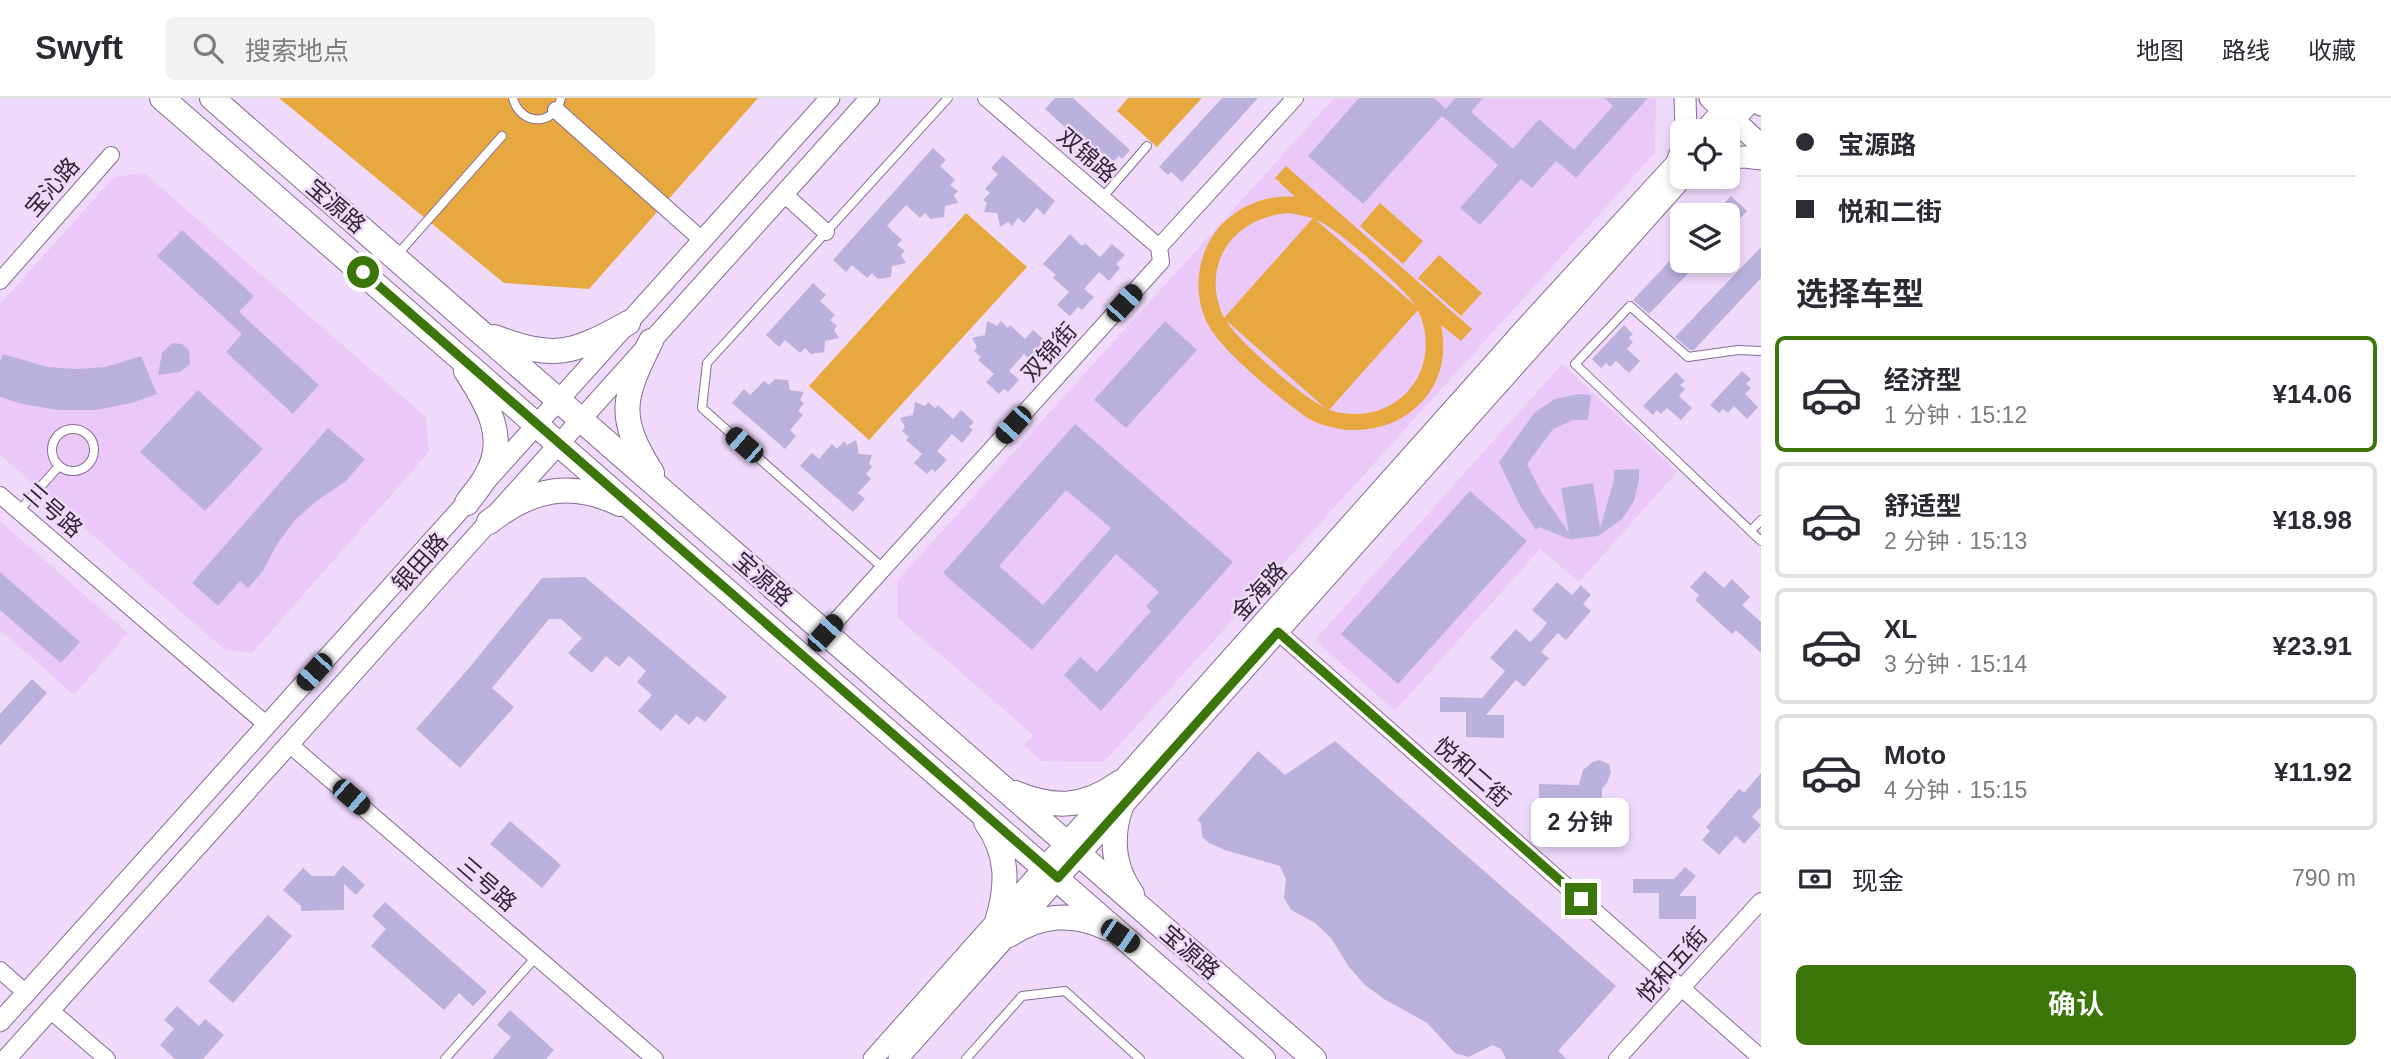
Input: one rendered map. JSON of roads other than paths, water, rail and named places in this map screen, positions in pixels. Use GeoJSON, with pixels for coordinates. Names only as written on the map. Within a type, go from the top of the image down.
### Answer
{"type":"FeatureCollection","features":[{"type":"Feature","properties":{"kind":"main road","name":"宝源路"},"geometry":{"type":"LineString","coordinates":[[162,98],[1263,1059]]}},
{"type":"Feature","properties":{"kind":"main road","name":"宝源路"},"geometry":{"type":"LineString","coordinates":[[212,98],[1314,1059]]}},
{"type":"Feature","properties":{"kind":"main road"},"geometry":{"type":"LineString","coordinates":[[1685,98],[1686,119]]}},
{"type":"Feature","properties":{"kind":"main road"},"geometry":{"type":"LineString","coordinates":[[1754,98],[1761,105]]}},
{"type":"Feature","properties":{"kind":"main road"},"geometry":{"type":"LineString","coordinates":[[1725,111],[1761,145]]}},
{"type":"Feature","properties":{"kind":"main road"},"geometry":{"type":"LineString","coordinates":[[1740,157],[1761,159]]}},
{"type":"Feature","properties":{"kind":"main road"},"geometry":{"type":"LineString","coordinates":[[480,332],[525,349],[560,352],[590,343],[628,323]]}},
{"type":"Feature","properties":{"kind":"main road"},"geometry":{"type":"LineString","coordinates":[[442,340],[462,364],[485,402],[497,437],[495,456],[487,476],[467,503]]}},
{"type":"Feature","properties":{"kind":"main road"},"geometry":{"type":"LineString","coordinates":[[652,341],[629,389],[627,407],[635,442],[666,494]]}},
{"type":"Feature","properties":{"kind":"main road"},"geometry":{"type":"LineString","coordinates":[[489,522],[508,507],[527,498],[562,490],[604,496],[639,513]]}},
{"type":"Feature","properties":{"kind":"main road"},"geometry":{"type":"LineString","coordinates":[[1002,788],[1037,801],[1068,804],[1102,795],[1120,795],[1114,831],[1116,860],[1126,886],[1144,912]]}},
{"type":"Feature","properties":{"kind":"main road"},"geometry":{"type":"LineString","coordinates":[[975,807],[991,830],[1002,857],[1006,889],[1003,928],[1065,916],[1085,919],[1106,927],[1133,946]]}},
{"type":"Feature","properties":{"kind":"street","name":"银田路"},"geometry":{"type":"LineString","coordinates":[[0,1022],[830,98]]}},
{"type":"Feature","properties":{"kind":"street","name":"银田路"},"geometry":{"type":"LineString","coordinates":[[6,1059],[870,98]]}},
{"type":"Feature","properties":{"kind":"street","name":"双锦路"},"geometry":{"type":"LineString","coordinates":[[986,98],[1159,247]]}},
{"type":"Feature","properties":{"kind":"street","name":"双锦街"},"geometry":{"type":"LineString","coordinates":[[825,633],[1161,262],[1159,247],[1295,98]]}},
{"type":"Feature","properties":{"kind":"street"},"geometry":{"type":"LineString","coordinates":[[1725,111],[1754,98]]}},
{"type":"Feature","properties":{"kind":"street"},"geometry":{"type":"LineString","coordinates":[[558,104],[702,240]]}},
{"type":"Feature","properties":{"kind":"street","name":"宝沁路"},"geometry":{"type":"LineString","coordinates":[[0,281],[111,155]]}},
{"type":"Feature","properties":{"kind":"street","name":"金海路"},"geometry":{"type":"LineString","coordinates":[[898,1059],[1003,928],[1528,324],[1670,172]]}},
{"type":"Feature","properties":{"kind":"street","name":"金海路"},"geometry":{"type":"LineString","coordinates":[[1120,795],[1278,632],[1670,173]]}},
{"type":"Feature","properties":{"kind":"street"},"geometry":{"type":"LineString","coordinates":[[784,194],[827,232]]}},
{"type":"Feature","properties":{"kind":"street","name":"三号路"},"geometry":{"type":"LineString","coordinates":[[0,495],[267,725]]}},
{"type":"Feature","properties":{"kind":"street","name":"悦和二街"},"geometry":{"type":"LineString","coordinates":[[1278,632],[1761,1058]]}},
{"type":"Feature","properties":{"kind":"street","name":"三号路"},"geometry":{"type":"LineString","coordinates":[[289,744],[655,1059]]}},
{"type":"Feature","properties":{"kind":"street","name":"悦和五街"},"geometry":{"type":"LineString","coordinates":[[1617,1059],[1761,901]]}},
{"type":"Feature","properties":{"kind":"street","name":"金海路"},"geometry":{"type":"LineString","coordinates":[[873,1059],[1003,928]]}},
{"type":"Feature","properties":{"kind":"street"},"geometry":{"type":"LineString","coordinates":[[0,971],[26,993]]}},
{"type":"Feature","properties":{"kind":"street"},"geometry":{"type":"LineString","coordinates":[[50,1010],[107,1059]]}},
{"type":"Feature","properties":{"kind":"lane"},"geometry":{"type":"LineString","coordinates":[[513,98],[516,108],[528,118],[544,118],[558,104]]}},
{"type":"Feature","properties":{"kind":"lane"},"geometry":{"type":"LineString","coordinates":[[883,568],[702,408],[707,363],[948,98]]}},
{"type":"Feature","properties":{"kind":"lane"},"geometry":{"type":"LineString","coordinates":[[395,257],[502,136]]}},
{"type":"Feature","properties":{"kind":"lane"},"geometry":{"type":"LineString","coordinates":[[1102,198],[1147,146]]}},
{"type":"Feature","properties":{"kind":"lane"},"geometry":{"type":"LineString","coordinates":[[1761,351],[1738,350],[1688,357],[1630,306],[1575,364],[1761,541]]}},
{"type":"Feature","properties":{"kind":"lane"},"geometry":{"type":"LineString","coordinates":[[74,429],[86,434],[93,445],[92,458],[88,464],[71,471],[59,466],[52,455],[57,436],[74,429]]}},
{"type":"Feature","properties":{"kind":"lane"},"geometry":{"type":"LineString","coordinates":[[19,511],[59,466]]}},
{"type":"Feature","properties":{"kind":"lane"},"geometry":{"type":"LineString","coordinates":[[1751,531],[1761,520]]}},
{"type":"Feature","properties":{"kind":"lane"},"geometry":{"type":"LineString","coordinates":[[445,1059],[536,957]]}},
{"type":"Feature","properties":{"kind":"lane"},"geometry":{"type":"LineString","coordinates":[[966,1059],[1022,996],[1065,991],[1140,1059]]}}]}
